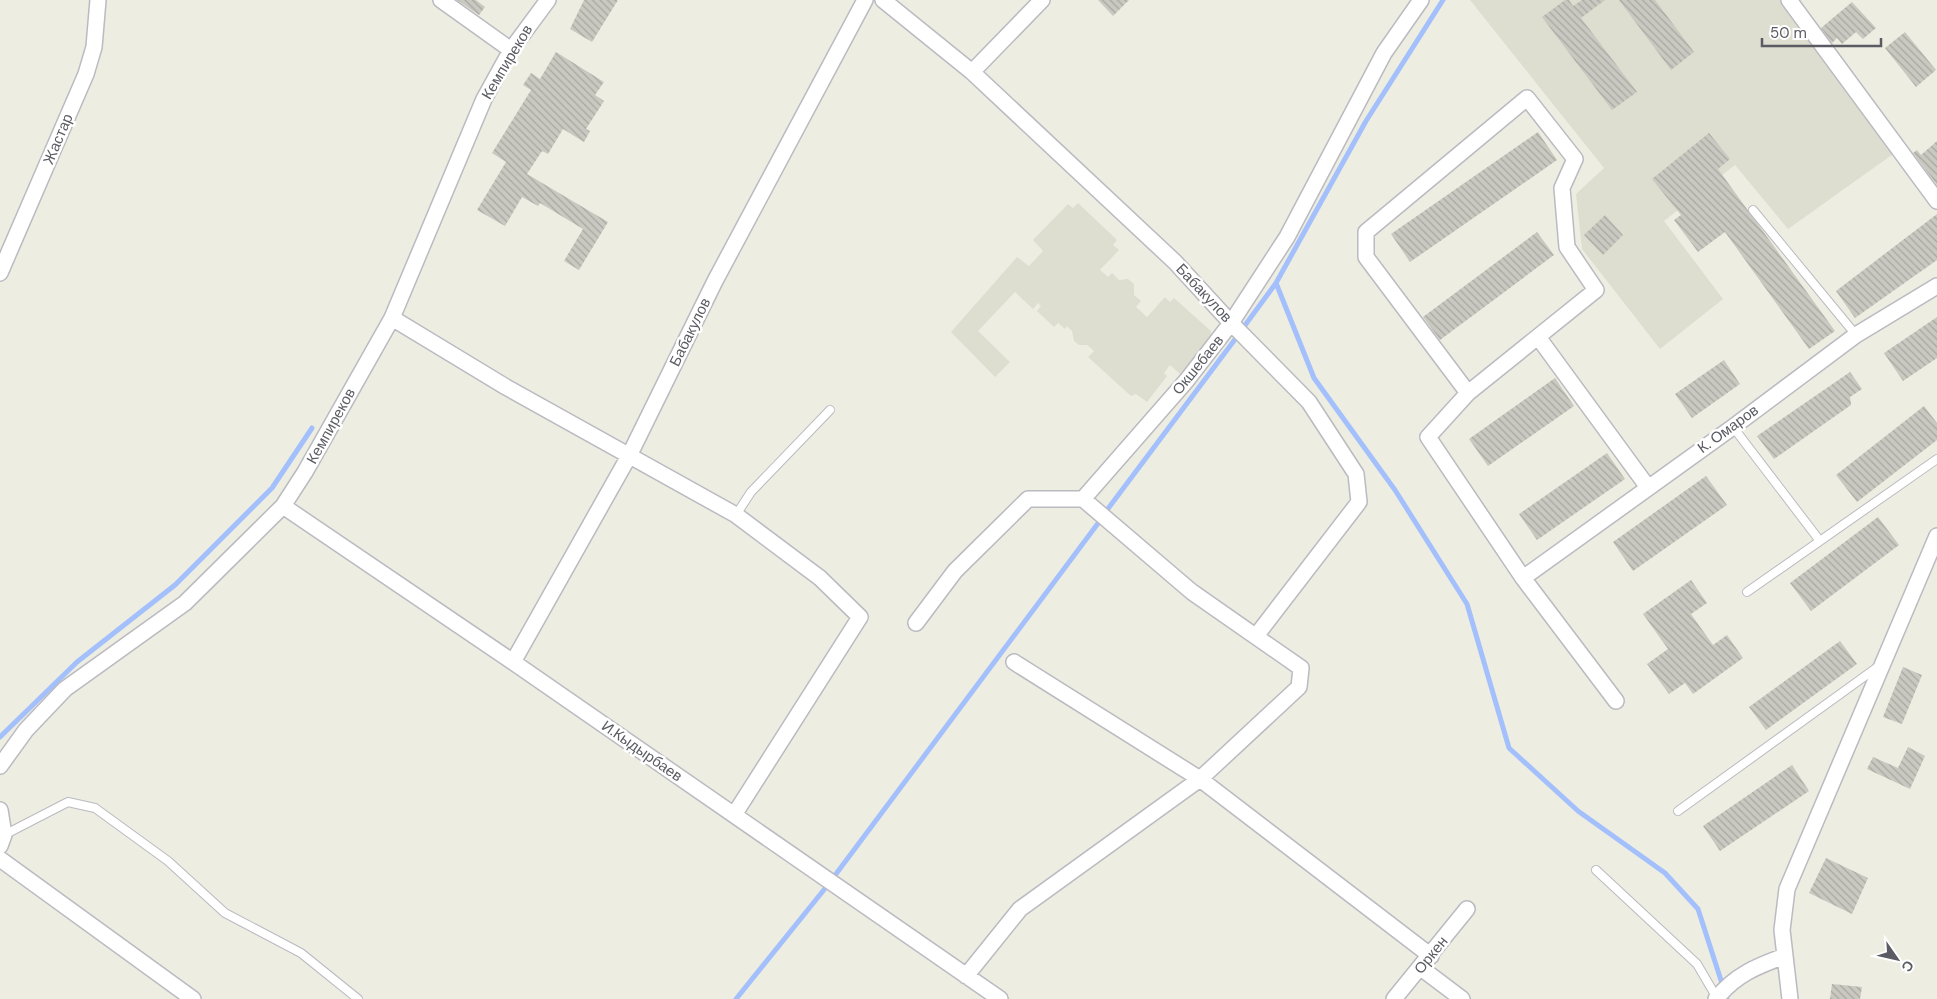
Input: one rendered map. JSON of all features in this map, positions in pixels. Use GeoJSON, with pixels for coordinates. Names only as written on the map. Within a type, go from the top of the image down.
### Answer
{"type":"FeatureCollection","features":[{"type":"Feature","properties":{"kind":"street","name":"Жастар"},"geometry":{"type":"LineString","coordinates":[[0,273],[86,74],[94,47],[98,0]]}},
{"type":"Feature","properties":{"kind":"street"},"geometry":{"type":"LineString","coordinates":[[442,0],[511,50]]}},
{"type":"Feature","properties":{"kind":"street","name":"Кемпиреков"},"geometry":{"type":"LineString","coordinates":[[0,766],[26,730],[65,689],[185,602],[283,506],[306,472],[392,318],[484,99],[511,50],[548,0]]}},
{"type":"Feature","properties":{"kind":"street","name":"Бабакулов"},"geometry":{"type":"LineString","coordinates":[[514,662],[629,456],[715,281],[864,0]]}},
{"type":"Feature","properties":{"kind":"street","name":"Бабакулов"},"geometry":{"type":"LineString","coordinates":[[883,0],[972,72],[1175,262],[1231,323],[1309,402],[1356,474],[1359,502],[1256,636]]}},
{"type":"Feature","properties":{"kind":"street"},"geometry":{"type":"LineString","coordinates":[[972,72],[1042,0]]}},
{"type":"Feature","properties":{"kind":"street","name":"Окшебаев"},"geometry":{"type":"LineString","coordinates":[[1083,499],[1187,380],[1231,323],[1287,237],[1384,53],[1422,0]]}},
{"type":"Feature","properties":{"kind":"street"},"geometry":{"type":"LineString","coordinates":[[1789,0],[1937,201]]}},
{"type":"Feature","properties":{"kind":"street"},"geometry":{"type":"LineString","coordinates":[[1468,393],[1366,258],[1366,232],[1527,98],[1575,159],[1562,188],[1567,248],[1596,290],[1468,393],[1428,437],[1523,578],[1616,700]]}},
{"type":"Feature","properties":{"kind":"street","name":"К. Омаров"},"geometry":{"type":"LineString","coordinates":[[1523,578],[1647,486],[1733,427],[1856,335],[1937,286]]}},
{"type":"Feature","properties":{"kind":"street"},"geometry":{"type":"LineString","coordinates":[[392,318],[506,388],[736,515],[820,578],[860,617],[734,816]]}},
{"type":"Feature","properties":{"kind":"street"},"geometry":{"type":"LineString","coordinates":[[1538,337],[1647,486]]}},
{"type":"Feature","properties":{"kind":"street"},"geometry":{"type":"LineString","coordinates":[[916,623],[955,571],[1028,499],[1083,499],[1192,592],[1301,668],[1299,687],[1200,779],[1020,910],[966,976]]}},
{"type":"Feature","properties":{"kind":"street","name":"И.Кыдырбаев"},"geometry":{"type":"LineString","coordinates":[[283,506],[514,662],[1000,999]]}},
{"type":"Feature","properties":{"kind":"street"},"geometry":{"type":"LineString","coordinates":[[1790,999],[1782,930],[1787,890],[1937,536]]}},
{"type":"Feature","properties":{"kind":"street"},"geometry":{"type":"LineString","coordinates":[[1014,662],[1200,779],[1431,956]]}},
{"type":"Feature","properties":{"kind":"street"},"geometry":{"type":"LineString","coordinates":[[0,810],[2,840]]}},
{"type":"Feature","properties":{"kind":"street"},"geometry":{"type":"LineString","coordinates":[[0,859],[193,999]]}},
{"type":"Feature","properties":{"kind":"street","name":"Оркен"},"geometry":{"type":"LineString","coordinates":[[1394,999],[1431,956],[1467,909]]}},
{"type":"Feature","properties":{"kind":"street"},"geometry":{"type":"LineString","coordinates":[[1716,998],[1726,986],[1750,969],[1785,956]]}},
{"type":"Feature","properties":{"kind":"street"},"geometry":{"type":"LineString","coordinates":[[1421,968],[1462,999]]}},
{"type":"Feature","properties":{"kind":"lane"},"geometry":{"type":"LineString","coordinates":[[1753,210],[1856,335]]}},
{"type":"Feature","properties":{"kind":"lane"},"geometry":{"type":"LineString","coordinates":[[736,515],[751,492],[830,410]]}},
{"type":"Feature","properties":{"kind":"lane"},"geometry":{"type":"LineString","coordinates":[[1733,427],[1820,541]]}},
{"type":"Feature","properties":{"kind":"lane"},"geometry":{"type":"LineString","coordinates":[[1747,592],[1937,459]]}},
{"type":"Feature","properties":{"kind":"lane"},"geometry":{"type":"LineString","coordinates":[[1678,811],[1882,664]]}},
{"type":"Feature","properties":{"kind":"lane"},"geometry":{"type":"LineString","coordinates":[[2,840],[68,802],[95,808],[168,861],[225,913],[301,953],[358,999]]}},
{"type":"Feature","properties":{"kind":"lane"},"geometry":{"type":"LineString","coordinates":[[1596,870],[1697,964],[1716,998]]}},
{"type":"Feature","properties":{"kind":"shaded area"},"geometry":{"type":"Polygon","coordinates":[[[1470,0],[1781,0],[1896,152],[1788,229],[1735,165],[1664,221],[1723,299],[1660,349],[1582,249],[1576,194],[1604,168],[1470,0]]]}},
{"type":"Feature","properties":{"kind":"shaded area"},"geometry":{"type":"Polygon","coordinates":[[[1078,203],[1117,240],[1113,245],[1119,250],[1100,270],[1108,277],[1112,273],[1119,280],[1128,279],[1134,284],[1134,295],[1141,301],[1136,307],[1147,317],[1165,297],[1170,302],[1174,298],[1211,331],[1211,336],[1187,380],[1170,365],[1164,373],[1167,376],[1147,402],[1136,394],[1131,396],[1088,357],[1094,351],[1087,345],[1079,345],[1074,341],[1072,331],[1067,326],[1065,329],[1058,323],[1054,327],[1037,311],[1041,306],[1038,303],[1033,309],[1015,292],[978,331],[1010,362],[995,377],[951,332],[1017,257],[1029,266],[1043,251],[1033,240],[1068,204],[1073,208],[1078,203]]]}},
{"type":"Feature","properties":{"kind":"building"},"geometry":{"type":"Polygon","coordinates":[[[457,0],[476,0],[485,7],[479,15],[457,0]]]}},
{"type":"Feature","properties":{"kind":"building"},"geometry":{"type":"Polygon","coordinates":[[[584,0],[618,0],[592,42],[570,29],[584,0]]]}},
{"type":"Feature","properties":{"kind":"building"},"geometry":{"type":"Polygon","coordinates":[[[1098,0],[1129,0],[1113,16],[1098,0]]]}},
{"type":"Feature","properties":{"kind":"building"},"geometry":{"type":"Polygon","coordinates":[[[1565,0],[1569,0],[1573,6],[1582,0],[1605,0],[1581,18],[1637,92],[1612,110],[1542,17],[1565,0]]]}},
{"type":"Feature","properties":{"kind":"building"},"geometry":{"type":"Polygon","coordinates":[[[1619,0],[1655,0],[1694,52],[1671,70],[1619,0]]]}},
{"type":"Feature","properties":{"kind":"building"},"geometry":{"type":"Polygon","coordinates":[[[1852,2],[1876,28],[1863,39],[1856,32],[1842,44],[1837,38],[1832,43],[1821,28],[1852,2]]]}},
{"type":"Feature","properties":{"kind":"building"},"geometry":{"type":"Polygon","coordinates":[[[1905,32],[1936,70],[1916,87],[1885,48],[1905,32]]]}},
{"type":"Feature","properties":{"kind":"building"},"geometry":{"type":"Polygon","coordinates":[[[556,52],[604,82],[595,95],[604,101],[586,129],[590,131],[584,142],[563,129],[548,154],[542,151],[527,174],[608,222],[579,270],[564,261],[583,229],[540,203],[538,206],[522,197],[505,226],[477,210],[506,162],[492,153],[531,90],[523,85],[531,73],[540,79],[556,52]]]}},
{"type":"Feature","properties":{"kind":"building"},"geometry":{"type":"Polygon","coordinates":[[[1538,132],[1557,160],[1410,262],[1391,234],[1538,132]]]}},
{"type":"Feature","properties":{"kind":"building"},"geometry":{"type":"Polygon","coordinates":[[[1709,133],[1730,159],[1718,169],[1835,331],[1809,349],[1725,232],[1698,252],[1674,220],[1681,215],[1652,179],[1709,133]]]}},
{"type":"Feature","properties":{"kind":"building"},"geometry":{"type":"Polygon","coordinates":[[[1937,141],[1937,185],[1913,153],[1917,150],[1921,155],[1937,141]]]}},
{"type":"Feature","properties":{"kind":"building"},"geometry":{"type":"Polygon","coordinates":[[[1937,214],[1937,260],[1855,318],[1836,291],[1937,214]]]}},
{"type":"Feature","properties":{"kind":"building"},"geometry":{"type":"Polygon","coordinates":[[[1605,215],[1623,235],[1603,255],[1584,235],[1605,215]]]}},
{"type":"Feature","properties":{"kind":"building"},"geometry":{"type":"Polygon","coordinates":[[[1537,232],[1554,255],[1440,340],[1423,317],[1537,232]]]}},
{"type":"Feature","properties":{"kind":"building"},"geometry":{"type":"Polygon","coordinates":[[[1937,317],[1937,358],[1903,381],[1884,353],[1937,317]]]}},
{"type":"Feature","properties":{"kind":"building"},"geometry":{"type":"Polygon","coordinates":[[[1724,360],[1740,384],[1692,418],[1675,394],[1724,360]]]}},
{"type":"Feature","properties":{"kind":"building"},"geometry":{"type":"Polygon","coordinates":[[[1850,372],[1862,389],[1850,397],[1851,405],[1774,459],[1757,436],[1850,372]]]}},
{"type":"Feature","properties":{"kind":"building"},"geometry":{"type":"Polygon","coordinates":[[[1555,378],[1574,406],[1488,466],[1469,439],[1555,378]]]}},
{"type":"Feature","properties":{"kind":"building"},"geometry":{"type":"Polygon","coordinates":[[[1924,406],[1937,423],[1937,440],[1857,502],[1836,475],[1924,406]]]}},
{"type":"Feature","properties":{"kind":"building"},"geometry":{"type":"Polygon","coordinates":[[[1607,453],[1625,479],[1537,540],[1519,514],[1607,453]]]}},
{"type":"Feature","properties":{"kind":"building"},"geometry":{"type":"Polygon","coordinates":[[[1706,476],[1727,505],[1633,571],[1613,542],[1706,476]]]}},
{"type":"Feature","properties":{"kind":"building"},"geometry":{"type":"Polygon","coordinates":[[[1878,517],[1899,545],[1811,611],[1790,583],[1878,517]]]}},
{"type":"Feature","properties":{"kind":"building"},"geometry":{"type":"Polygon","coordinates":[[[1691,580],[1707,603],[1691,614],[1713,645],[1727,635],[1743,658],[1693,694],[1685,683],[1669,694],[1647,664],[1668,649],[1643,614],[1691,580]]]}},
{"type":"Feature","properties":{"kind":"building"},"geometry":{"type":"Polygon","coordinates":[[[1840,641],[1857,664],[1766,730],[1749,707],[1840,641]]]}},
{"type":"Feature","properties":{"kind":"building"},"geometry":{"type":"Polygon","coordinates":[[[1903,667],[1922,675],[1902,724],[1883,717],[1903,667]]]}},
{"type":"Feature","properties":{"kind":"building"},"geometry":{"type":"Polygon","coordinates":[[[1908,747],[1925,756],[1910,789],[1867,769],[1873,757],[1898,768],[1908,747]]]}},
{"type":"Feature","properties":{"kind":"building"},"geometry":{"type":"Polygon","coordinates":[[[1792,765],[1809,791],[1720,851],[1703,826],[1792,765]]]}},
{"type":"Feature","properties":{"kind":"building"},"geometry":{"type":"Polygon","coordinates":[[[1826,858],[1868,878],[1852,914],[1809,893],[1826,858]]]}},
{"type":"Feature","properties":{"kind":"building"},"geometry":{"type":"Polygon","coordinates":[[[1832,984],[1862,987],[1860,999],[1830,999],[1832,984]]]}},
{"type":"Feature","properties":{"kind":"waterway"},"geometry":{"type":"LineString","coordinates":[[1243,328],[1276,283],[1366,121],[1443,0]]}},
{"type":"Feature","properties":{"kind":"waterway"},"geometry":{"type":"LineString","coordinates":[[1276,283],[1314,378],[1395,490],[1467,604],[1509,748],[1578,811],[1665,873],[1698,909],[1727,999]]}},
{"type":"Feature","properties":{"kind":"waterway"},"geometry":{"type":"LineString","coordinates":[[1107,510],[1236,338]]}},
{"type":"Feature","properties":{"kind":"waterway"},"geometry":{"type":"LineString","coordinates":[[0,737],[77,662],[175,585],[272,488],[312,428]]}},
{"type":"Feature","properties":{"kind":"waterway"},"geometry":{"type":"LineString","coordinates":[[833,878],[1099,522]]}},
{"type":"Feature","properties":{"kind":"waterway"},"geometry":{"type":"LineString","coordinates":[[736,999],[827,886]]}}]}
